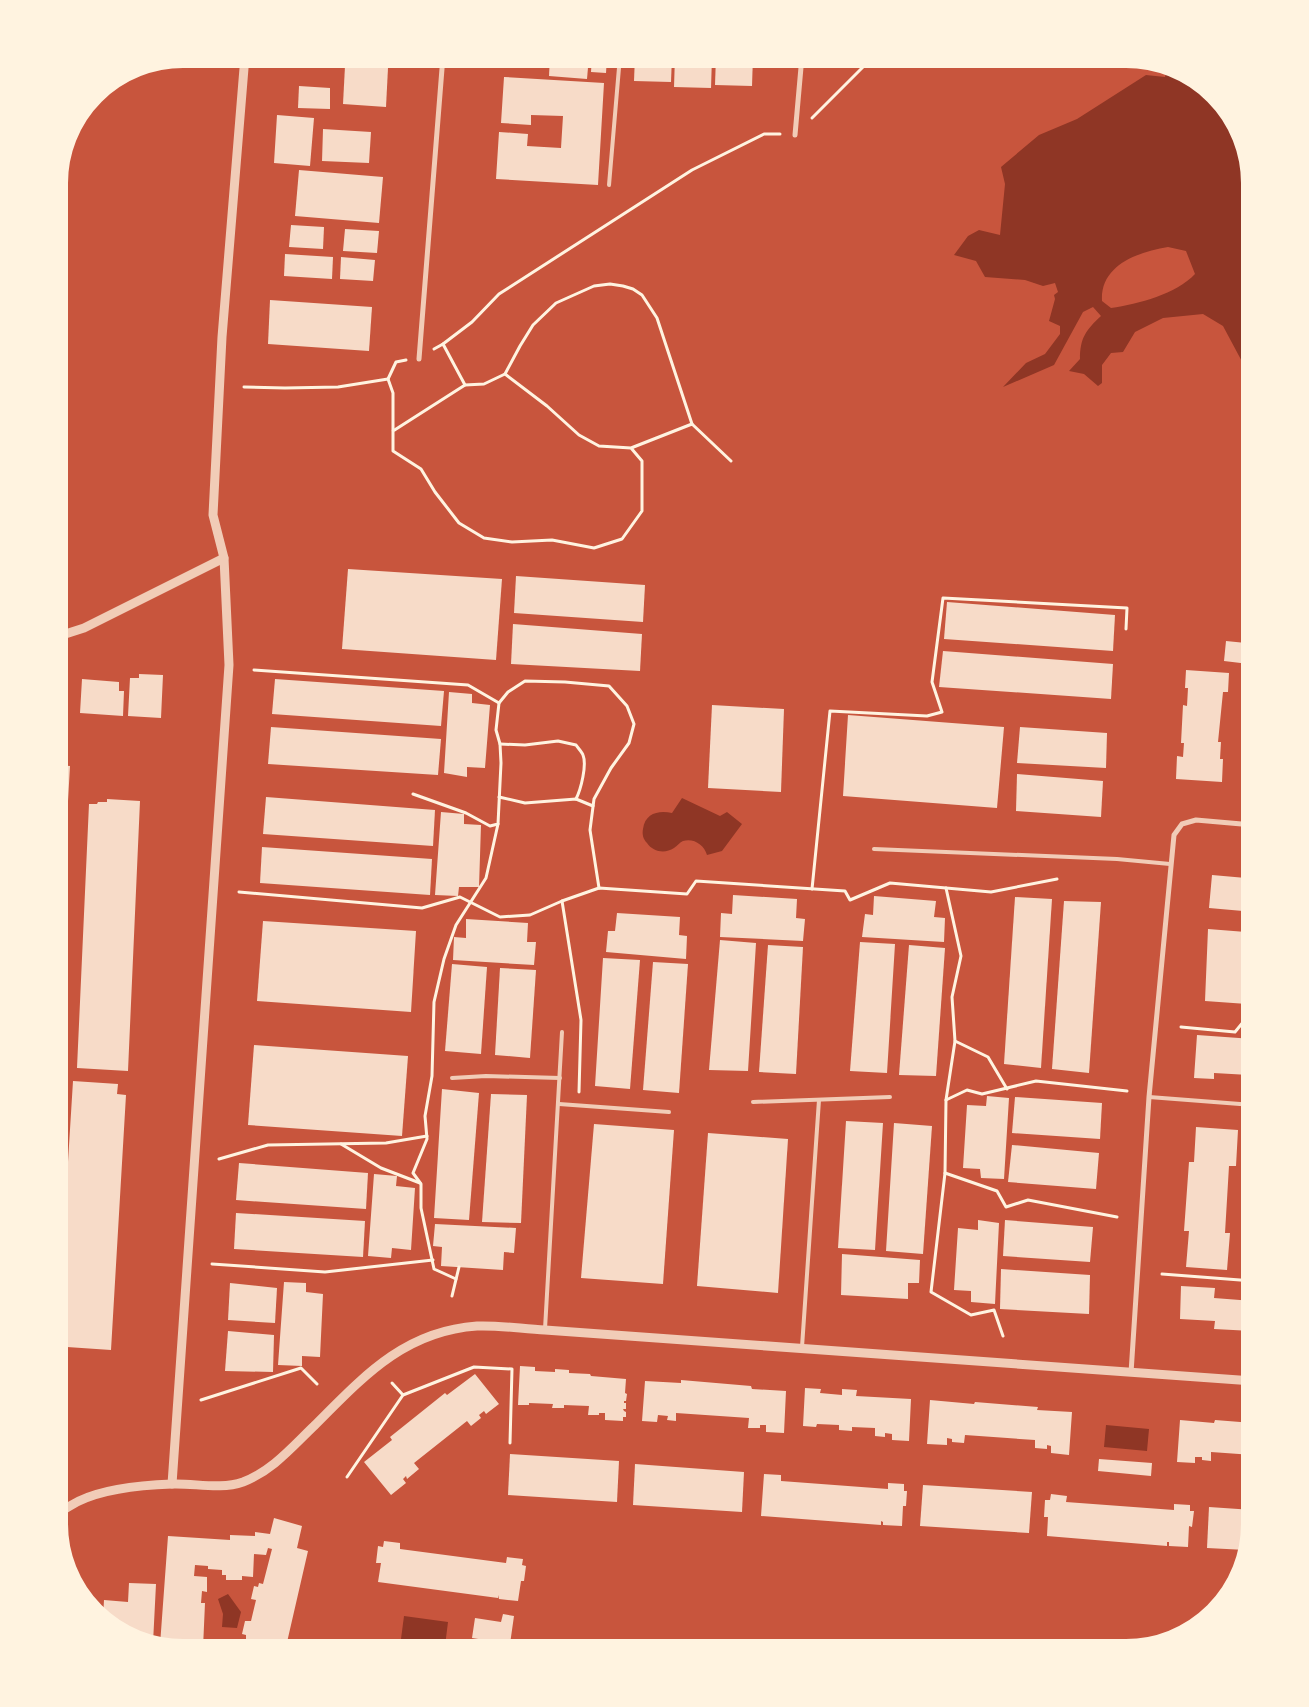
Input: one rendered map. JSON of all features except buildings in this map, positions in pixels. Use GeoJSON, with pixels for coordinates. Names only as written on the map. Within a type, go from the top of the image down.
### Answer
{"type":"FeatureCollection","features":[{"type":"Feature","properties":{"kind":"street"},"geometry":{"type":"LineString","coordinates":[[172,1484],[228,699],[229,665],[224,558],[213,515],[222,337],[244,65]]}},
{"type":"Feature","properties":{"kind":"street"},"geometry":{"type":"LineString","coordinates":[[419,359],[442,65]]}},
{"type":"Feature","properties":{"kind":"street"},"geometry":{"type":"LineString","coordinates":[[795,135],[801,65]]}},
{"type":"Feature","properties":{"kind":"street"},"geometry":{"type":"LineString","coordinates":[[65,634],[84,628],[224,558]]}},
{"type":"Feature","properties":{"kind":"street"},"geometry":{"type":"LineString","coordinates":[[1131,1373],[1149,1097],[1174,835],[1182,824],[1196,820],[1244,824]]}},
{"type":"Feature","properties":{"kind":"street"},"geometry":{"type":"LineString","coordinates":[[65,1509],[80,1501],[114,1490],[172,1484],[228,1486],[243,1482],[265,1470],[280,1458],[370,1370],[390,1356],[426,1337],[449,1330],[480,1326],[1244,1380]]}},
{"type":"Feature","properties":{"kind":"lane"},"geometry":{"type":"LineString","coordinates":[[609,186],[619,65]]}},
{"type":"Feature","properties":{"kind":"lane"},"geometry":{"type":"LineString","coordinates":[[874,849],[1107,859],[1170,864]]}},
{"type":"Feature","properties":{"kind":"lane"},"geometry":{"type":"LineString","coordinates":[[545,1330],[562,1032]]}},
{"type":"Feature","properties":{"kind":"lane"},"geometry":{"type":"LineString","coordinates":[[452,1078],[486,1076],[560,1078]]}},
{"type":"Feature","properties":{"kind":"lane"},"geometry":{"type":"LineString","coordinates":[[754,1102],[890,1097]]}},
{"type":"Feature","properties":{"kind":"lane"},"geometry":{"type":"LineString","coordinates":[[1149,1097],[1244,1104]]}},
{"type":"Feature","properties":{"kind":"lane"},"geometry":{"type":"LineString","coordinates":[[802,1349],[819,1100]]}},
{"type":"Feature","properties":{"kind":"lane"},"geometry":{"type":"LineString","coordinates":[[559,1104],[669,1112]]}},
{"type":"Feature","properties":{"kind":"path"},"geometry":{"type":"LineString","coordinates":[[631,448],[642,461],[642,511],[622,539],[594,548],[552,540],[512,542],[484,538],[459,523],[435,492],[421,469],[394,451],[393,393],[388,379],[396,362],[419,359],[472,322],[499,294],[692,170],[764,134],[795,135],[866,65]]}},
{"type":"Feature","properties":{"kind":"path"},"geometry":{"type":"LineString","coordinates":[[393,431],[466,385],[484,384],[505,374],[534,325],[556,304],[594,286],[610,284],[633,289],[642,295],[651,306],[657,318],[692,424],[731,461]]}},
{"type":"Feature","properties":{"kind":"path"},"geometry":{"type":"LineString","coordinates":[[442,344],[466,385]]}},
{"type":"Feature","properties":{"kind":"path"},"geometry":{"type":"LineString","coordinates":[[505,374],[579,435],[599,446],[631,448],[692,424]]}},
{"type":"Feature","properties":{"kind":"path"},"geometry":{"type":"LineString","coordinates":[[244,387],[338,387],[388,379]]}},
{"type":"Feature","properties":{"kind":"path"},"geometry":{"type":"LineString","coordinates":[[812,889],[830,711],[927,716],[942,712],[932,682],[943,598],[1127,608],[1126,629]]}},
{"type":"Feature","properties":{"kind":"path"},"geometry":{"type":"LineString","coordinates":[[254,670],[468,685],[498,703]]}},
{"type":"Feature","properties":{"kind":"path"},"geometry":{"type":"LineString","coordinates":[[456,1279],[434,1269],[421,1208],[421,1184],[413,1173],[427,1139],[425,1116],[432,1076],[434,1002],[444,958],[456,925],[486,878],[498,824],[501,763],[500,744],[496,730],[498,703],[508,692],[525,681],[609,686],[628,706],[634,724],[628,743],[610,768],[594,799],[590,830],[599,888]]}},
{"type":"Feature","properties":{"kind":"path"},"geometry":{"type":"LineString","coordinates":[[500,744],[525,745],[558,741],[576,745],[583,756],[582,782],[576,799]]}},
{"type":"Feature","properties":{"kind":"path"},"geometry":{"type":"LineString","coordinates":[[413,794],[466,813],[490,826],[498,824]]}},
{"type":"Feature","properties":{"kind":"path"},"geometry":{"type":"LineString","coordinates":[[499,797],[525,803],[576,799],[593,806]]}},
{"type":"Feature","properties":{"kind":"path"},"geometry":{"type":"LineString","coordinates":[[239,892],[422,908],[460,897],[500,917],[530,915],[599,888],[687,894],[696,881],[845,891],[850,900],[890,883],[991,892],[1057,879]]}},
{"type":"Feature","properties":{"kind":"path"},"geometry":{"type":"LineString","coordinates":[[946,888],[961,956],[952,997],[955,1041],[946,1100],[945,1173],[931,1292],[971,1315],[994,1310],[1003,1336]]}},
{"type":"Feature","properties":{"kind":"path"},"geometry":{"type":"LineString","coordinates":[[562,901],[581,1020],[578,1105]]}},
{"type":"Feature","properties":{"kind":"path"},"geometry":{"type":"LineString","coordinates":[[1181,1027],[1235,1032],[1244,1021]]}},
{"type":"Feature","properties":{"kind":"path"},"geometry":{"type":"LineString","coordinates":[[955,1041],[988,1057],[1006,1088]]}},
{"type":"Feature","properties":{"kind":"path"},"geometry":{"type":"LineString","coordinates":[[946,1100],[967,1090],[982,1094],[1036,1081],[1127,1092]]}},
{"type":"Feature","properties":{"kind":"path"},"geometry":{"type":"LineString","coordinates":[[219,1159],[268,1145],[386,1142],[427,1136]]}},
{"type":"Feature","properties":{"kind":"path"},"geometry":{"type":"LineString","coordinates":[[341,1144],[381,1168],[421,1184]]}},
{"type":"Feature","properties":{"kind":"path"},"geometry":{"type":"LineString","coordinates":[[945,1173],[998,1191],[1006,1207],[1028,1200],[1117,1217]]}},
{"type":"Feature","properties":{"kind":"path"},"geometry":{"type":"LineString","coordinates":[[212,1264],[325,1272],[433,1260]]}},
{"type":"Feature","properties":{"kind":"path"},"geometry":{"type":"LineString","coordinates":[[452,1296],[459,1267]]}},
{"type":"Feature","properties":{"kind":"path"},"geometry":{"type":"LineString","coordinates":[[1162,1274],[1244,1280]]}},
{"type":"Feature","properties":{"kind":"path"},"geometry":{"type":"LineString","coordinates":[[347,1477],[403,1395],[474,1367],[512,1370],[510,1444]]}},
{"type":"Feature","properties":{"kind":"path"},"geometry":{"type":"LineString","coordinates":[[201,1400],[301,1368],[318,1384]]}},
{"type":"Feature","properties":{"kind":"path"},"geometry":{"type":"LineString","coordinates":[[392,1383],[403,1395]]}},
{"type":"Feature","properties":{"kind":"shaded area"},"geometry":{"type":"Polygon","coordinates":[[[1166,72],[1198,89],[1215,105],[1224,117],[1238,145],[1242,160],[1244,183],[1244,365],[1223,326],[1203,314],[1163,318],[1135,332],[1123,352],[1111,353],[1102,365],[1102,383],[1098,386],[1084,374],[1069,371],[1080,359],[1081,345],[1085,335],[1101,316],[1093,307],[1083,312],[1054,365],[1003,387],[1026,363],[1045,354],[1060,334],[1060,326],[1049,321],[1055,299],[1054,295],[1058,292],[1055,283],[1043,286],[1025,280],[985,277],[976,261],[954,255],[968,236],[979,230],[1000,235],[1005,184],[1001,167],[1039,135],[1077,119],[1146,75],[1165,77],[1166,72]],[[1168,247],[1145,252],[1123,262],[1114,269],[1107,278],[1103,289],[1102,301],[1111,308],[1145,301],[1178,287],[1195,274],[1186,251],[1168,247]]]}},
{"type":"Feature","properties":{"kind":"shaded area"},"geometry":{"type":"Polygon","coordinates":[[[682,798],[720,816],[727,812],[742,824],[722,851],[707,855],[704,848],[698,843],[687,840],[671,850],[659,851],[652,848],[646,841],[643,833],[644,824],[647,819],[653,814],[662,812],[672,813],[682,798]]]}},
{"type":"Feature","properties":{"kind":"shaded area"},"geometry":{"type":"Polygon","coordinates":[[[1106,1425],[1149,1429],[1147,1451],[1104,1447],[1106,1425]]]}},
{"type":"Feature","properties":{"kind":"shaded area"},"geometry":{"type":"Polygon","coordinates":[[[228,1594],[241,1612],[237,1628],[222,1627],[223,1614],[218,1599],[228,1594]]]}},
{"type":"Feature","properties":{"kind":"shaded area"},"geometry":{"type":"Polygon","coordinates":[[[404,1616],[448,1622],[446,1642],[420,1642],[401,1639],[404,1616]]]}}]}
